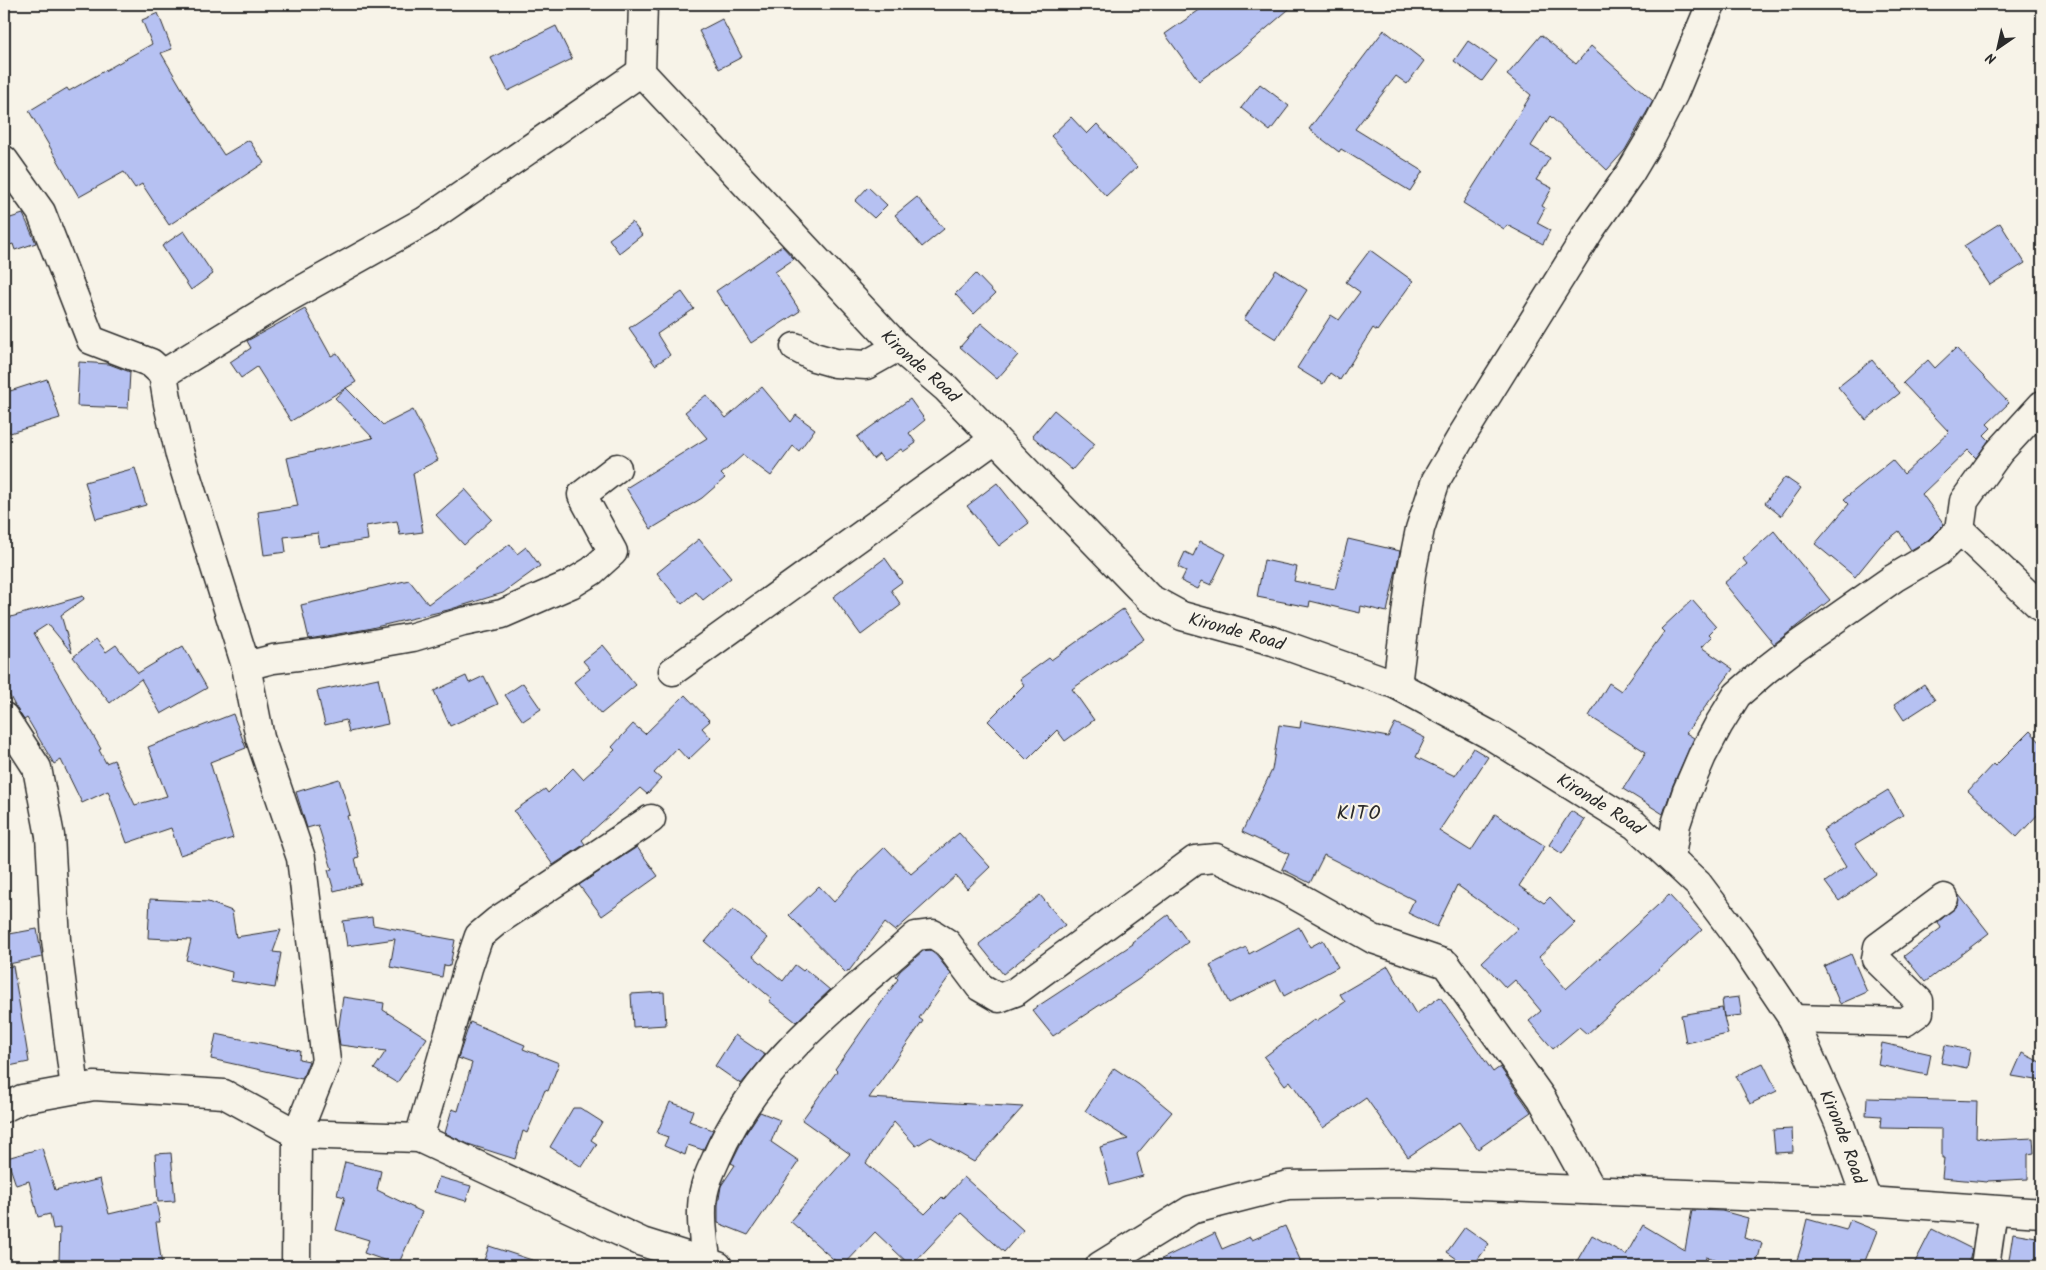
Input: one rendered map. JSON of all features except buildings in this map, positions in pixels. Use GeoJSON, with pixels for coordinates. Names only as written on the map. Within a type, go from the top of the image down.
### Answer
{"type":"FeatureCollection","features":[{"type":"Feature","properties":{"kind":"street"},"geometry":{"type":"LineString","coordinates":[[163,374],[282,301],[425,221],[641,72],[643,4]]}},
{"type":"Feature","properties":{"kind":"street"},"geometry":{"type":"LineString","coordinates":[[1397,685],[1411,574],[1420,530],[1436,480],[1590,230],[1630,173],[1652,136],[1674,93],[1711,4]]}},
{"type":"Feature","properties":{"kind":"street","name":"Kironde Road"},"geometry":{"type":"LineString","coordinates":[[641,72],[898,347],[946,388],[1149,598],[1182,616],[1273,641],[1397,685],[1492,736],[1635,825],[1672,857],[1698,884],[1738,937],[1793,1019],[1840,1125],[1867,1201]]}},
{"type":"Feature","properties":{"kind":"street"},"geometry":{"type":"LineString","coordinates":[[4,160],[40,212],[91,340],[151,363],[163,374],[180,455],[246,666],[260,738],[301,858],[326,1061],[297,1134],[296,1266]]}},
{"type":"Feature","properties":{"kind":"street"},"geometry":{"type":"LineString","coordinates":[[795,347],[814,357],[835,364],[866,365],[898,347]]}},
{"type":"Feature","properties":{"kind":"street"},"geometry":{"type":"LineString","coordinates":[[1672,857],[1676,824],[1687,791],[1718,724],[1737,695],[1766,669],[1798,645],[1894,578],[1938,552],[1960,530],[1964,501],[1999,452],[2042,405]]}},
{"type":"Feature","properties":{"kind":"street"},"geometry":{"type":"LineString","coordinates":[[673,670],[995,439]]}},
{"type":"Feature","properties":{"kind":"street"},"geometry":{"type":"LineString","coordinates":[[246,666],[273,659],[322,653],[413,637],[463,622],[502,614],[571,584],[592,571],[613,552],[582,495],[617,468]]}},
{"type":"Feature","properties":{"kind":"street"},"geometry":{"type":"LineString","coordinates":[[1960,530],[2042,608]]}},
{"type":"Feature","properties":{"kind":"street"},"geometry":{"type":"LineString","coordinates":[[4,717],[37,768],[50,836],[56,940],[74,1089]]}},
{"type":"Feature","properties":{"kind":"street"},"geometry":{"type":"LineString","coordinates":[[419,1138],[479,936],[497,921],[651,819]]}},
{"type":"Feature","properties":{"kind":"street"},"geometry":{"type":"LineString","coordinates":[[712,1264],[702,1235],[704,1188],[722,1144],[744,1104],[770,1070],[815,1026],[916,936],[933,934],[946,943],[980,986],[999,998],[1015,992],[1195,860],[1216,858],[1286,890],[1373,939],[1446,964],[1542,1099],[1592,1190]]}},
{"type":"Feature","properties":{"kind":"street"},"geometry":{"type":"LineString","coordinates":[[1793,1019],[1905,1022],[1919,1012],[1920,1000],[1876,959],[1878,947],[1944,898]]}},
{"type":"Feature","properties":{"kind":"street"},"geometry":{"type":"LineString","coordinates":[[4,1108],[22,1099],[94,1086],[224,1094],[297,1134],[419,1138],[642,1242],[712,1264]]}},
{"type":"Feature","properties":{"kind":"street"},"geometry":{"type":"LineString","coordinates":[[1100,1266],[1191,1210],[1288,1185],[1404,1183],[1592,1190],[1867,1201],[2042,1214]]}},
{"type":"Feature","properties":{"kind":"street"},"geometry":{"type":"LineString","coordinates":[[1985,1266],[1992,1210]]}},
{"type":"Feature","properties":{"kind":"district","name":"KITO"},"geometry":{"type":"Point","coordinates":[1359,812]}}]}
